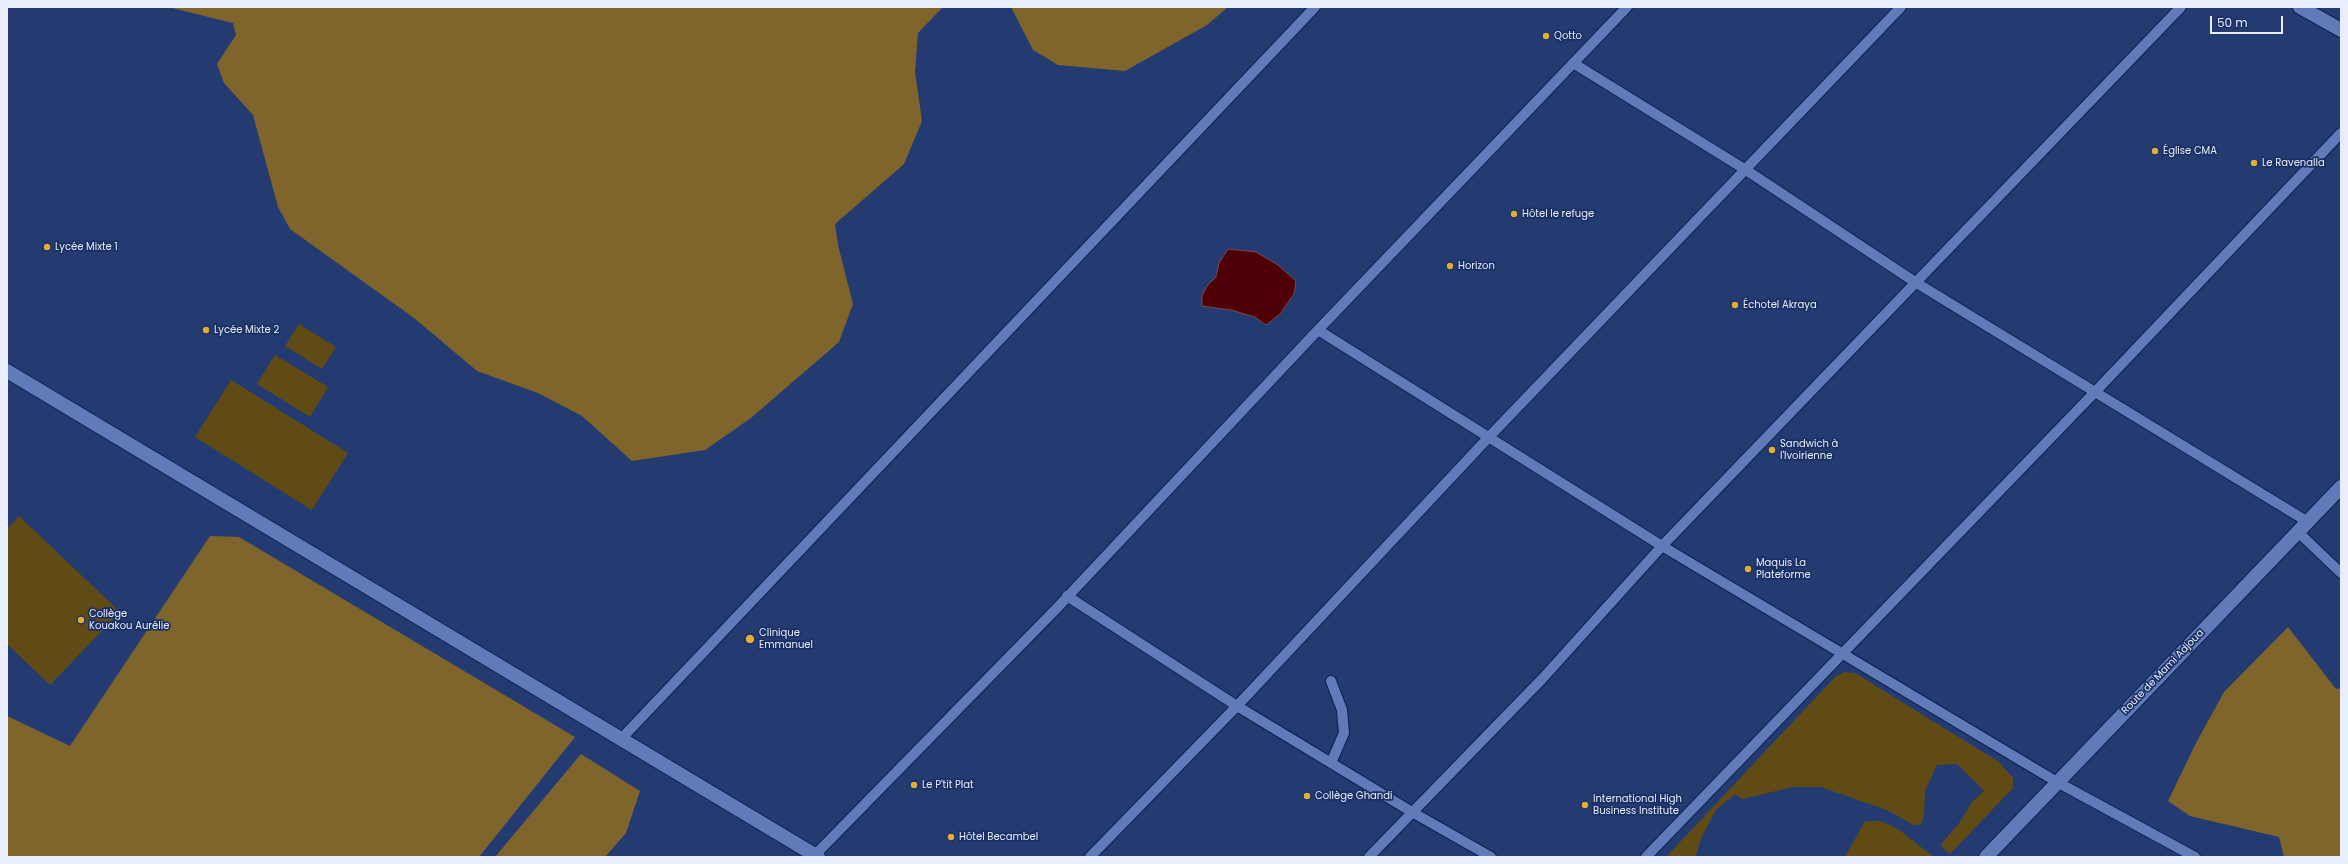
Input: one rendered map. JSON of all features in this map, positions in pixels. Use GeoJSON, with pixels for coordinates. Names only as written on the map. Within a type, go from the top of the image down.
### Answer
{"type":"FeatureCollection","features":[{"type":"Feature","properties":{"kind":"street"},"geometry":{"type":"LineString","coordinates":[[622,738],[1315,7]]}},
{"type":"Feature","properties":{"kind":"street"},"geometry":{"type":"LineString","coordinates":[[7,371],[622,738],[816,856],[1067,596],[1318,330],[1627,7]]}},
{"type":"Feature","properties":{"kind":"street"},"geometry":{"type":"LineString","coordinates":[[1090,857],[1237,706],[1488,438],[1901,7]]}},
{"type":"Feature","properties":{"kind":"street"},"geometry":{"type":"LineString","coordinates":[[1370,857],[1543,678],[1662,546],[2181,7]]}},
{"type":"Feature","properties":{"kind":"street"},"geometry":{"type":"LineString","coordinates":[[2300,7],[2341,30]]}},
{"type":"Feature","properties":{"kind":"street"},"geometry":{"type":"LineString","coordinates":[[1573,63],[1746,170],[1915,282],[2095,392],[2303,527],[2341,573]]}},
{"type":"Feature","properties":{"kind":"street"},"geometry":{"type":"LineString","coordinates":[[1646,857],[2095,392],[2341,133]]}},
{"type":"Feature","properties":{"kind":"street"},"geometry":{"type":"LineString","coordinates":[[1318,330],[1662,546],[2057,782],[2195,857]]}},
{"type":"Feature","properties":{"kind":"street","name":"Route de Mami Adjoua"},"geometry":{"type":"LineString","coordinates":[[1986,857],[2341,487]]}},
{"type":"Feature","properties":{"kind":"street"},"geometry":{"type":"LineString","coordinates":[[1067,596],[1237,706],[1412,812],[1492,857]]}},
{"type":"Feature","properties":{"kind":"street"},"geometry":{"type":"LineString","coordinates":[[1331,681],[1342,710],[1344,733],[1331,763]]}},
{"type":"Feature","properties":{"kind":"shaded area"},"geometry":{"type":"Polygon","coordinates":[[[168,7],[943,7],[918,33],[915,72],[922,121],[904,164],[835,224],[838,245],[853,304],[839,342],[751,418],[705,450],[632,461],[582,416],[538,393],[477,371],[414,318],[290,229],[278,207],[253,115],[224,83],[217,64],[236,35],[233,23],[168,7]]]}},
{"type":"Feature","properties":{"kind":"shaded area"},"geometry":{"type":"Polygon","coordinates":[[[1011,7],[1228,7],[1207,25],[1125,71],[1058,65],[1033,50],[1011,7]]]}},
{"type":"Feature","properties":{"kind":"shaded area"},"geometry":{"type":"Polygon","coordinates":[[[1228,249],[1256,252],[1278,265],[1296,281],[1294,294],[1280,314],[1266,325],[1255,317],[1231,310],[1202,306],[1202,296],[1207,286],[1216,277],[1219,263],[1228,249]]]}},
{"type":"Feature","properties":{"kind":"shaded area"},"geometry":{"type":"Polygon","coordinates":[[[299,324],[336,347],[322,369],[285,346],[299,324]]]}},
{"type":"Feature","properties":{"kind":"shaded area"},"geometry":{"type":"Polygon","coordinates":[[[275,355],[328,387],[310,417],[257,384],[275,355]]]}},
{"type":"Feature","properties":{"kind":"shaded area"},"geometry":{"type":"Polygon","coordinates":[[[231,380],[348,453],[312,510],[195,437],[231,380]]]}},
{"type":"Feature","properties":{"kind":"shaded area"},"geometry":{"type":"Polygon","coordinates":[[[19,516],[120,612],[50,685],[7,644],[7,529],[19,516]]]}},
{"type":"Feature","properties":{"kind":"shaded area"},"geometry":{"type":"Polygon","coordinates":[[[210,536],[239,537],[575,737],[479,857],[7,857],[7,716],[70,746],[210,536]]]}},
{"type":"Feature","properties":{"kind":"shaded area"},"geometry":{"type":"Polygon","coordinates":[[[2288,627],[2336,689],[2341,688],[2341,857],[2284,857],[2279,837],[2190,816],[2168,801],[2195,745],[2224,692],[2288,627]]]}},
{"type":"Feature","properties":{"kind":"shaded area"},"geometry":{"type":"Polygon","coordinates":[[[1844,672],[1855,673],[1999,762],[2013,778],[2013,788],[1950,854],[1941,844],[1960,822],[1972,802],[1984,791],[1957,764],[1937,765],[1925,791],[1924,815],[1921,825],[1913,825],[1889,811],[1821,787],[1793,787],[1742,799],[1735,794],[1716,810],[1702,836],[1696,855],[1698,857],[1666,857],[1835,677],[1844,672]]]}},
{"type":"Feature","properties":{"kind":"shaded area"},"geometry":{"type":"Polygon","coordinates":[[[581,754],[640,791],[626,833],[605,857],[495,857],[581,754]]]}},
{"type":"Feature","properties":{"kind":"shaded area"},"geometry":{"type":"Polygon","coordinates":[[[1865,821],[1881,821],[1898,829],[1934,857],[1845,857],[1865,821]]]}},
{"type":"Feature","properties":{"kind":"place","name":"Qotto"},"geometry":{"type":"Point","coordinates":[1546,36]}},
{"type":"Feature","properties":{"kind":"place","name":"Église CMA"},"geometry":{"type":"Point","coordinates":[2155,151]}},
{"type":"Feature","properties":{"kind":"place","name":"Le Ravenalla"},"geometry":{"type":"Point","coordinates":[2254,163]}},
{"type":"Feature","properties":{"kind":"place","name":"Hôtel le refuge"},"geometry":{"type":"Point","coordinates":[1514,214]}},
{"type":"Feature","properties":{"kind":"place","name":"Lycée Mixte 1"},"geometry":{"type":"Point","coordinates":[47,247]}},
{"type":"Feature","properties":{"kind":"place","name":"Horizon"},"geometry":{"type":"Point","coordinates":[1450,266]}},
{"type":"Feature","properties":{"kind":"place","name":"Échotel Akraya"},"geometry":{"type":"Point","coordinates":[1735,305]}},
{"type":"Feature","properties":{"kind":"place","name":"Lycée Mixte 2"},"geometry":{"type":"Point","coordinates":[206,330]}},
{"type":"Feature","properties":{"kind":"place","name":"Sandwich à l'Ivoirienne"},"geometry":{"type":"Point","coordinates":[1772,450]}},
{"type":"Feature","properties":{"kind":"place","name":"Maquis La Plateforme"},"geometry":{"type":"Point","coordinates":[1748,569]}},
{"type":"Feature","properties":{"kind":"place","name":"Collège Kouakou Aurélie"},"geometry":{"type":"Point","coordinates":[81,620]}},
{"type":"Feature","properties":{"kind":"place","name":"Clinique Emmanuel"},"geometry":{"type":"Point","coordinates":[750,639]}},
{"type":"Feature","properties":{"kind":"place","name":"Le P'tit Plat"},"geometry":{"type":"Point","coordinates":[914,785]}},
{"type":"Feature","properties":{"kind":"place","name":"Collège Ghandi"},"geometry":{"type":"Point","coordinates":[1307,796]}},
{"type":"Feature","properties":{"kind":"place","name":"International High Business Institute"},"geometry":{"type":"Point","coordinates":[1585,805]}},
{"type":"Feature","properties":{"kind":"place","name":"Hôtel Becambel"},"geometry":{"type":"Point","coordinates":[951,837]}}]}
